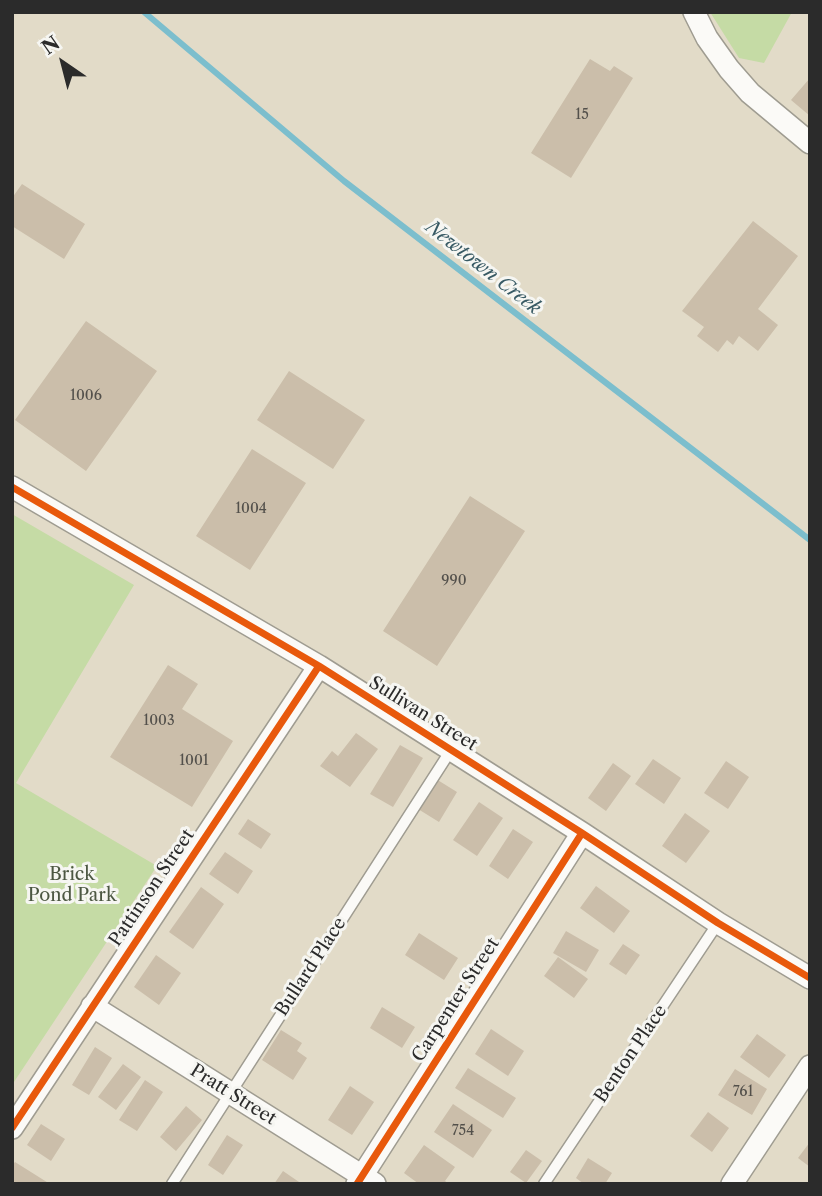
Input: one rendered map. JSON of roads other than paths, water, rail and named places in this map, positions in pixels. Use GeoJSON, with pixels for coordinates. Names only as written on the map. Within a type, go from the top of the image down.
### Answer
{"type":"FeatureCollection","features":[{"type":"Feature","properties":{"kind":"street"},"geometry":{"type":"LineString","coordinates":[[694,12],[707,38],[743,85],[810,143]]}},
{"type":"Feature","properties":{"kind":"street","name":"Sullivan Street"},"geometry":{"type":"LineString","coordinates":[[12,487],[319,666],[718,923],[810,978]]}},
{"type":"Feature","properties":{"kind":"street","name":"Pattinson Street"},"geometry":{"type":"LineString","coordinates":[[12,1128],[319,666]]}},
{"type":"Feature","properties":{"kind":"street","name":"Carpenter Street"},"geometry":{"type":"LineString","coordinates":[[365,1181],[582,833]]}},
{"type":"Feature","properties":{"kind":"street","name":"Pratt Street"},"geometry":{"type":"LineString","coordinates":[[92,1006],[365,1181]]}},
{"type":"Feature","properties":{"kind":"street"},"geometry":{"type":"LineString","coordinates":[[732,1184],[810,1066]]}},
{"type":"Feature","properties":{"kind":"lane","name":"Bullard Place"},"geometry":{"type":"LineString","coordinates":[[172,1184],[451,750]]}},
{"type":"Feature","properties":{"kind":"lane","name":"Benton Place"},"geometry":{"type":"LineString","coordinates":[[544,1184],[718,923]]}},
{"type":"Feature","properties":{"kind":"waterway","name":"Newtown Creek"},"geometry":{"type":"LineString","coordinates":[[144,12],[344,181],[810,540]]}},
{"type":"Feature","properties":{"kind":"park label","name":"Brick Pond Park"},"geometry":{"type":"Point","coordinates":[72,885]}}]}
